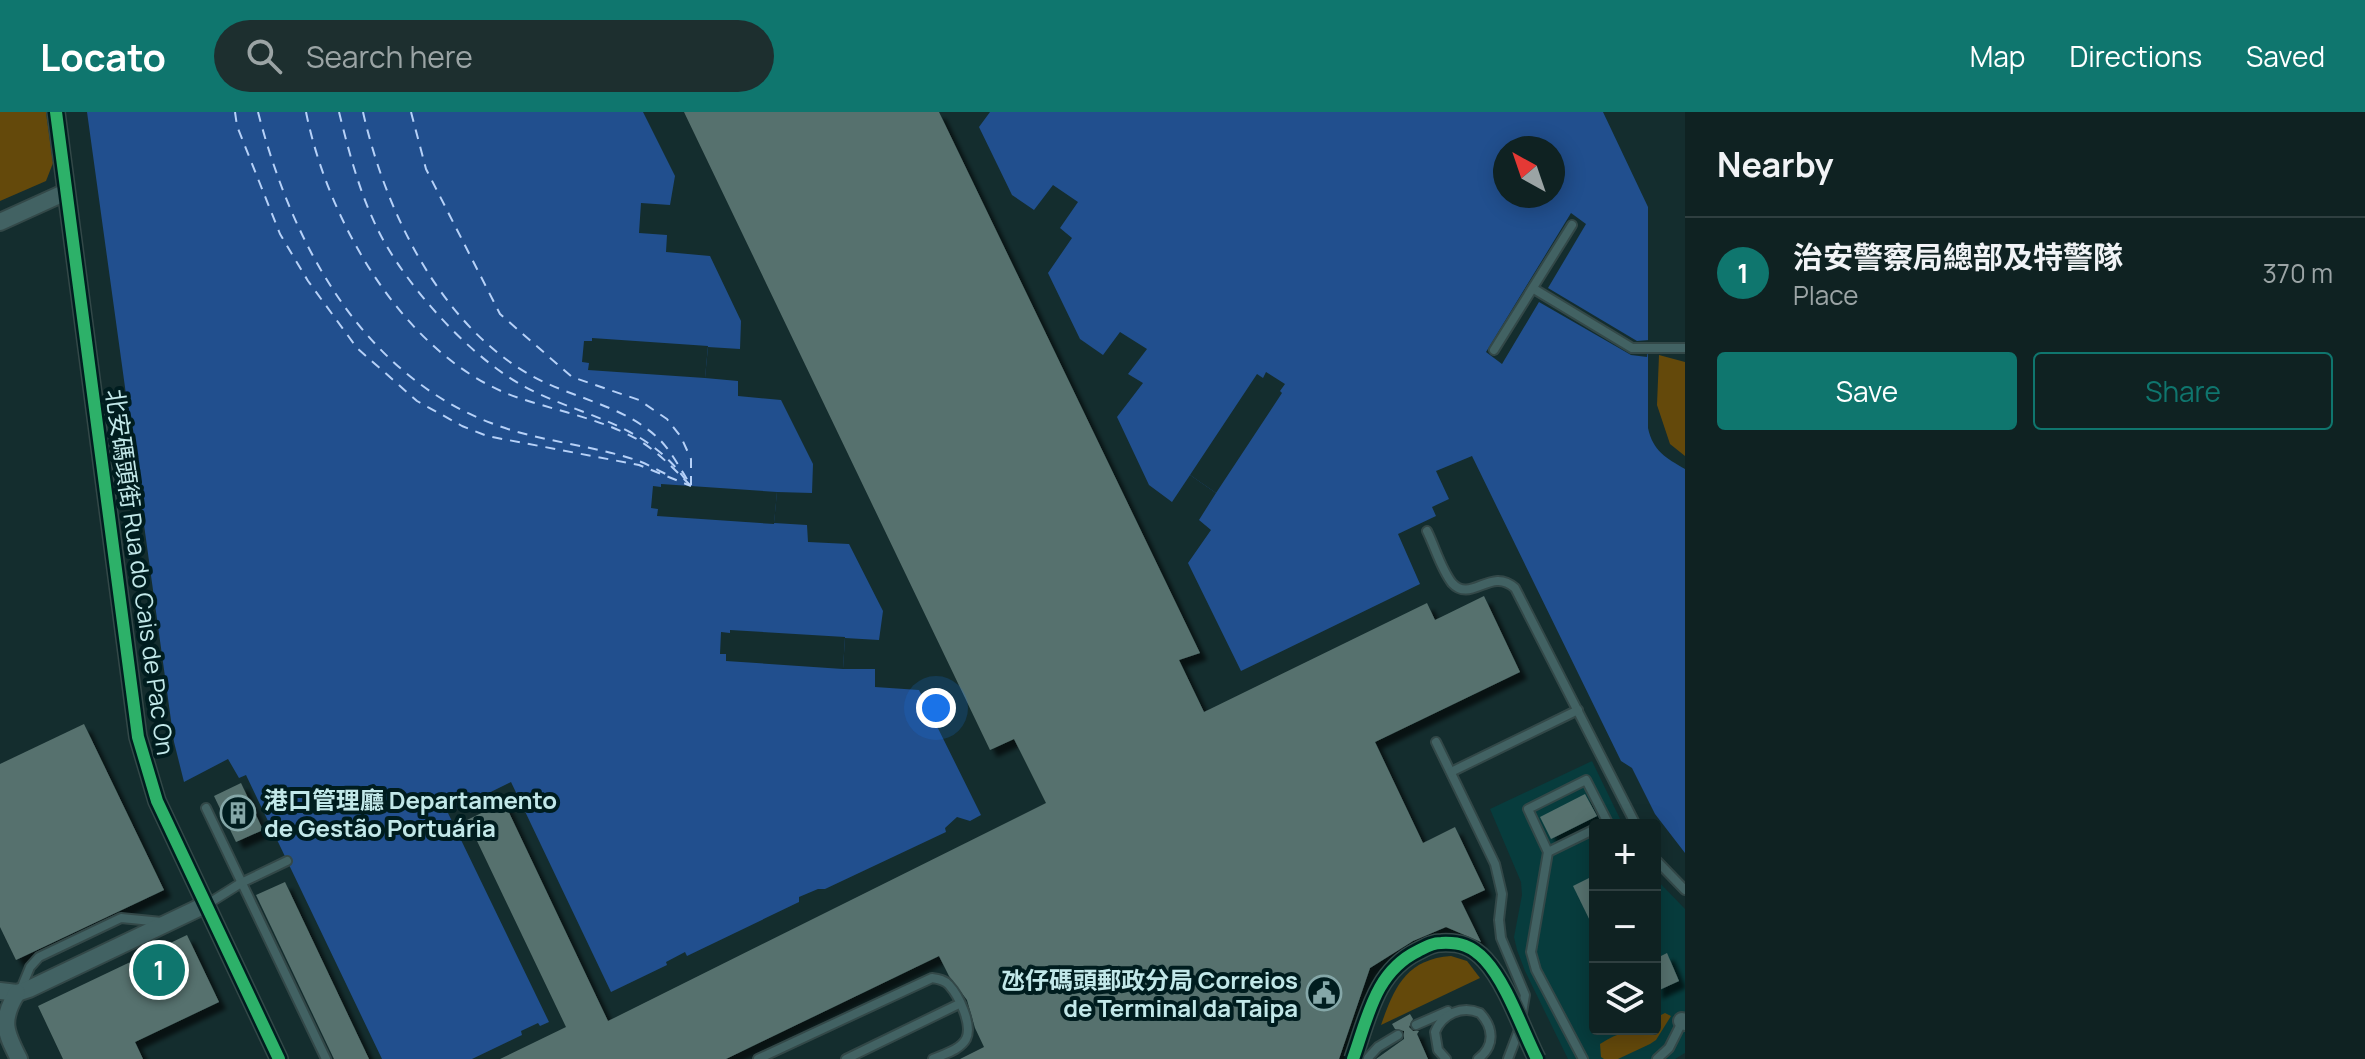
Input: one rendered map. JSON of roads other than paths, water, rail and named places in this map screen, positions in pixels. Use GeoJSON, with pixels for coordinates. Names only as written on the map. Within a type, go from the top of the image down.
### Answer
{"type":"FeatureCollection","features":[{"type":"Feature","properties":{"kind":"street","name":"北安碼頭街 Rua do Cais de Pac On"},"geometry":{"type":"LineString","coordinates":[[56,112],[138,737],[157,801],[279,1059]]}},
{"type":"Feature","properties":{"kind":"street"},"geometry":{"type":"LineString","coordinates":[[0,222],[66,192]]}},
{"type":"Feature","properties":{"kind":"street"},"geometry":{"type":"LineString","coordinates":[[0,991],[17,993],[205,905]]}},
{"type":"Feature","properties":{"kind":"street"},"geometry":{"type":"LineString","coordinates":[[1353,1059],[1373,1001],[1393,967],[1434,943],[1454,942],[1471,947],[1492,968],[1537,1059]]}},
{"type":"Feature","properties":{"kind":"street"},"geometry":{"type":"LineString","coordinates":[[17,993],[7,1011],[5,1029],[19,1059]]}},
{"type":"Feature","properties":{"kind":"lane"},"geometry":{"type":"LineString","coordinates":[[1494,350],[1572,225]]}},
{"type":"Feature","properties":{"kind":"lane"},"geometry":{"type":"LineString","coordinates":[[1534,289],[1632,348],[1685,348]]}},
{"type":"Feature","properties":{"kind":"lane"},"geometry":{"type":"LineString","coordinates":[[1427,531],[1449,578],[1460,588],[1474,588],[1498,579],[1509,582],[1515,588],[1633,819]]}},
{"type":"Feature","properties":{"kind":"lane"},"geometry":{"type":"LineString","coordinates":[[1451,772],[1578,710]]}},
{"type":"Feature","properties":{"kind":"lane"},"geometry":{"type":"LineString","coordinates":[[1436,742],[1499,874],[1501,938],[1525,995],[1519,1030],[1508,1059]]}},
{"type":"Feature","properties":{"kind":"lane"},"geometry":{"type":"LineString","coordinates":[[1583,1059],[1536,970],[1531,952],[1548,852],[1528,809],[1586,780],[1606,819]]}},
{"type":"Feature","properties":{"kind":"lane"},"geometry":{"type":"LineString","coordinates":[[206,808],[326,1059]]}},
{"type":"Feature","properties":{"kind":"lane"},"geometry":{"type":"LineString","coordinates":[[1548,852],[1589,832]]}},
{"type":"Feature","properties":{"kind":"lane"},"geometry":{"type":"LineString","coordinates":[[205,905],[287,861]]}},
{"type":"Feature","properties":{"kind":"lane"},"geometry":{"type":"LineString","coordinates":[[1661,865],[1685,890]]}},
{"type":"Feature","properties":{"kind":"lane"},"geometry":{"type":"LineString","coordinates":[[17,993],[33,961],[121,918],[160,923],[171,921]]}},
{"type":"Feature","properties":{"kind":"lane"},"geometry":{"type":"LineString","coordinates":[[758,1059],[925,980],[940,979],[946,982],[959,1004],[968,1023],[967,1036],[960,1046],[933,1059]]}},
{"type":"Feature","properties":{"kind":"lane"},"geometry":{"type":"LineString","coordinates":[[846,1059],[959,1004]]}},
{"type":"Feature","properties":{"kind":"lane"},"geometry":{"type":"LineString","coordinates":[[1416,1025],[1454,1008],[1467,1006],[1478,1010],[1486,1017],[1493,1034],[1489,1051],[1479,1059]]}},
{"type":"Feature","properties":{"kind":"lane"},"geometry":{"type":"LineString","coordinates":[[1449,1059],[1438,1050],[1435,1032],[1444,1019],[1459,1011],[1471,1010],[1480,1013],[1488,1023],[1491,1037],[1479,1059]]}},
{"type":"Feature","properties":{"kind":"lane"},"geometry":{"type":"LineString","coordinates":[[1657,1059],[1669,1048],[1684,1020]]}},
{"type":"Feature","properties":{"kind":"lane"},"geometry":{"type":"LineString","coordinates":[[1367,1059],[1398,1035]]}},
{"type":"Feature","properties":{"kind":"lane"},"geometry":{"type":"LineString","coordinates":[[1438,1045],[1449,1059]]}},
{"type":"Feature","properties":{"kind":"water"},"geometry":{"type":"Polygon","coordinates":[[[87,112],[643,112],[675,176],[670,205],[641,203],[639,233],[667,235],[666,252],[710,256],[741,321],[740,349],[708,347],[705,378],[738,381],[738,396],[781,400],[813,464],[812,493],[777,492],[774,523],[807,525],[808,542],[849,544],[883,611],[879,640],[845,638],[843,669],[875,669],[875,687],[919,690],[981,815],[970,821],[957,817],[945,828],[946,832],[825,889],[799,897],[799,902],[687,956],[685,952],[666,962],[667,965],[611,992],[511,782],[448,813],[549,1022],[540,1026],[538,1023],[521,1031],[522,1035],[472,1059],[382,1059],[246,775],[239,778],[228,759],[184,782],[174,742],[87,112]]]}},
{"type":"Feature","properties":{"kind":"water"},"geometry":{"type":"Polygon","coordinates":[[[990,112],[1603,112],[1648,207],[1648,428],[1657,448],[1685,469],[1685,853],[1655,814],[1632,768],[1621,761],[1472,456],[1436,471],[1449,499],[1432,507],[1436,516],[1398,534],[1420,584],[1241,671],[1188,563],[1211,530],[1199,520],[1216,493],[1190,475],[1172,502],[1149,485],[1117,417],[1143,383],[1128,374],[1147,349],[1120,332],[1103,355],[1080,339],[1048,273],[1072,238],[1060,228],[1078,202],[1053,185],[1034,210],[1012,195],[979,127],[990,112]]]}},
{"type":"Feature","properties":{"kind":"place","name":"港口管理廳 Departamento de Gestão Portuária"},"geometry":{"type":"Point","coordinates":[238,813]}},
{"type":"Feature","properties":{"kind":"place","name":"治安警察局總部及特警隊"},"geometry":{"type":"Point","coordinates":[159,970]}},
{"type":"Feature","properties":{"kind":"place","name":"氹仔碼頭郵政分局 Correios de Terminal da Taipa"},"geometry":{"type":"Point","coordinates":[1324,993]}}]}
